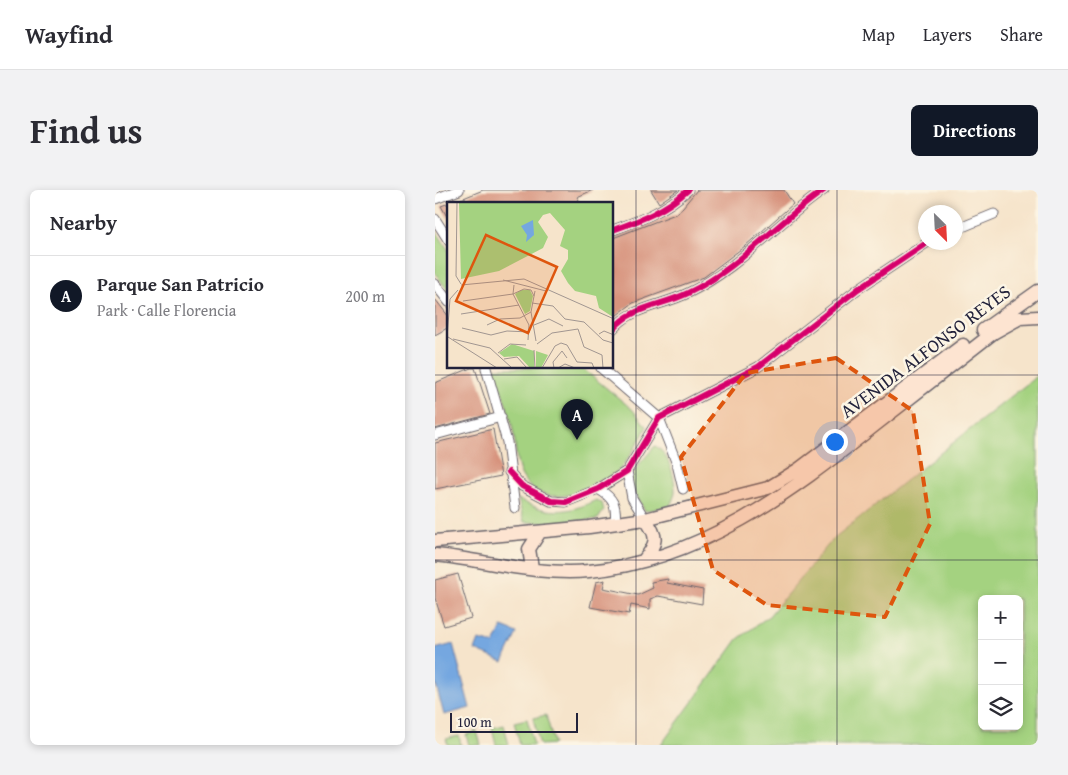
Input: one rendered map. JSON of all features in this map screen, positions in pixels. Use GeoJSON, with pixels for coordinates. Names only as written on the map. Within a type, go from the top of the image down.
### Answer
{"type":"FeatureCollection","features":[{"type":"Feature","properties":{"kind":"main road","name":"AVENIDA ALFONSO REYES"},"geometry":{"type":"LineString","coordinates":[[435,541],[615,524],[645,519],[755,493],[783,480],[998,318],[1038,291]]}},
{"type":"Feature","properties":{"kind":"main road","name":"AVENIDA ALFONSO REYES"},"geometry":{"type":"LineString","coordinates":[[435,555],[555,571],[589,571],[644,560],[710,536],[744,519],[806,480],[993,333],[1020,318],[1038,317]]}},
{"type":"Feature","properties":{"kind":"main road"},"geometry":{"type":"LineString","coordinates":[[644,560],[654,547],[655,541],[652,528],[645,519]]}},
{"type":"Feature","properties":{"kind":"main road"},"geometry":{"type":"LineString","coordinates":[[532,568],[529,549],[541,532]]}},
{"type":"Feature","properties":{"kind":"street"},"geometry":{"type":"LineString","coordinates":[[435,199],[459,190]]}},
{"type":"Feature","properties":{"kind":"street"},"geometry":{"type":"LineString","coordinates":[[614,230],[647,218],[672,204],[688,190]]}},
{"type":"Feature","properties":{"kind":"street"},"geometry":{"type":"LineString","coordinates":[[614,328],[632,313],[685,294],[712,281],[737,262],[801,205],[825,190]]}},
{"type":"Feature","properties":{"kind":"street"},"geometry":{"type":"LineString","coordinates":[[963,227],[994,214]]}},
{"type":"Feature","properties":{"kind":"street"},"geometry":{"type":"LineString","coordinates":[[435,219],[447,238]]}},
{"type":"Feature","properties":{"kind":"street"},"geometry":{"type":"LineString","coordinates":[[509,472],[523,486],[537,496],[551,501],[566,502],[598,489],[627,471],[659,418],[758,368],[858,289],[918,249]]}},
{"type":"Feature","properties":{"kind":"street"},"geometry":{"type":"LineString","coordinates":[[435,284],[447,299]]}},
{"type":"Feature","properties":{"kind":"street"},"geometry":{"type":"LineString","coordinates":[[486,369],[507,442],[509,472],[515,508]]}},
{"type":"Feature","properties":{"kind":"street"},"geometry":{"type":"LineString","coordinates":[[602,369],[659,418],[675,457],[683,488]]}},
{"type":"Feature","properties":{"kind":"street"},"geometry":{"type":"LineString","coordinates":[[435,435],[501,417]]}},
{"type":"Feature","properties":{"kind":"street"},"geometry":{"type":"LineString","coordinates":[[627,471],[632,498],[645,519]]}},
{"type":"Feature","properties":{"kind":"street"},"geometry":{"type":"LineString","coordinates":[[598,489],[611,498],[616,506],[615,524]]}},
{"type":"Feature","properties":{"kind":"street"},"geometry":{"type":"LineString","coordinates":[[616,506],[632,498]]}},
{"type":"Feature","properties":{"kind":"highlighted area"},"geometry":{"type":"Polygon","coordinates":[[[836,358],[913,411],[930,524],[885,617],[767,605],[713,570],[681,457],[746,373],[836,358]]]}},
{"type":"Feature","properties":{"kind":"green space"},"geometry":{"type":"Polygon","coordinates":[[[435,229],[447,248],[447,289],[435,273],[435,229]]]}},
{"type":"Feature","properties":{"kind":"green space"},"geometry":{"type":"Polygon","coordinates":[[[494,369],[583,369],[632,409],[647,427],[628,459],[611,477],[587,490],[573,494],[546,495],[534,490],[521,475],[517,463],[514,436],[507,406],[494,369]]]}},
{"type":"Feature","properties":{"kind":"green space"},"geometry":{"type":"Polygon","coordinates":[[[1038,375],[1038,745],[661,745],[738,639],[769,616],[834,538],[1038,375]]]}},
{"type":"Feature","properties":{"kind":"green space"},"geometry":{"type":"Polygon","coordinates":[[[655,446],[664,453],[670,465],[674,478],[675,493],[670,506],[645,511],[634,490],[632,476],[655,446]]]}},
{"type":"Feature","properties":{"kind":"green space"},"geometry":{"type":"Polygon","coordinates":[[[518,499],[538,508],[557,511],[576,508],[596,500],[602,503],[604,510],[598,519],[553,523],[524,522],[518,499]]]}},
{"type":"Feature","properties":{"kind":"green space"},"geometry":{"type":"Polygon","coordinates":[[[546,715],[554,744],[540,745],[533,718],[546,715]]]}},
{"type":"Feature","properties":{"kind":"green space"},"geometry":{"type":"Polygon","coordinates":[[[527,719],[534,745],[520,745],[514,722],[527,719]]]}},
{"type":"Feature","properties":{"kind":"green space"},"geometry":{"type":"Polygon","coordinates":[[[504,725],[509,745],[496,745],[492,728],[504,725]]]}},
{"type":"Feature","properties":{"kind":"green space"},"geometry":{"type":"Polygon","coordinates":[[[477,731],[481,745],[469,745],[466,735],[477,731]]]}},
{"type":"Feature","properties":{"kind":"green space"},"geometry":{"type":"Polygon","coordinates":[[[459,736],[461,745],[448,745],[446,739],[459,736]]]}},
{"type":"Feature","properties":{"kind":"water"},"geometry":{"type":"Polygon","coordinates":[[[502,627],[517,633],[503,662],[475,650],[479,640],[494,644],[502,627]]]}},
{"type":"Feature","properties":{"kind":"water"},"geometry":{"type":"Polygon","coordinates":[[[453,644],[470,708],[444,715],[435,681],[435,649],[453,644]]]}},
{"type":"Feature","properties":{"kind":"building"},"geometry":{"type":"Polygon","coordinates":[[[483,190],[593,190],[577,197],[580,202],[454,202],[483,190]]]}},
{"type":"Feature","properties":{"kind":"building"},"geometry":{"type":"Polygon","coordinates":[[[651,190],[678,190],[659,203],[651,190]]]}},
{"type":"Feature","properties":{"kind":"building"},"geometry":{"type":"Polygon","coordinates":[[[697,190],[784,190],[793,204],[745,246],[704,277],[633,303],[614,317],[614,238],[678,213],[697,190]]]}},
{"type":"Feature","properties":{"kind":"building"},"geometry":{"type":"Polygon","coordinates":[[[447,204],[447,216],[441,206],[447,204]]]}},
{"type":"Feature","properties":{"kind":"building"},"geometry":{"type":"Polygon","coordinates":[[[435,299],[447,314],[447,328],[435,335],[435,299]]]}},
{"type":"Feature","properties":{"kind":"building"},"geometry":{"type":"Polygon","coordinates":[[[469,369],[475,369],[490,414],[435,429],[435,383],[469,369]]]}},
{"type":"Feature","properties":{"kind":"building"},"geometry":{"type":"Polygon","coordinates":[[[493,429],[501,476],[435,489],[435,443],[493,429]]]}},
{"type":"Feature","properties":{"kind":"building"},"geometry":{"type":"Polygon","coordinates":[[[458,574],[471,618],[444,626],[435,598],[435,580],[458,574]]]}},
{"type":"Feature","properties":{"kind":"building"},"geometry":{"type":"Polygon","coordinates":[[[668,579],[667,583],[703,590],[702,604],[658,596],[650,599],[650,609],[631,605],[629,614],[590,607],[596,582],[605,580],[603,588],[638,595],[653,588],[651,582],[668,579]]]}},
{"type":"Feature","properties":{"kind":"cycle path"},"geometry":{"type":"LineString","coordinates":[[614,230],[662,209],[688,190]]}},
{"type":"Feature","properties":{"kind":"cycle path"},"geometry":{"type":"LineString","coordinates":[[614,328],[629,315],[688,293],[707,283],[725,271],[824,190]]}},
{"type":"Feature","properties":{"kind":"cycle path"},"geometry":{"type":"LineString","coordinates":[[509,472],[522,486],[551,501],[566,502],[598,489],[627,471],[659,418],[758,367],[858,289],[918,249]]}},
{"type":"Feature","properties":{"kind":"place","name":"Parque San Patricio"},"geometry":{"type":"Point","coordinates":[577,440]}}]}
